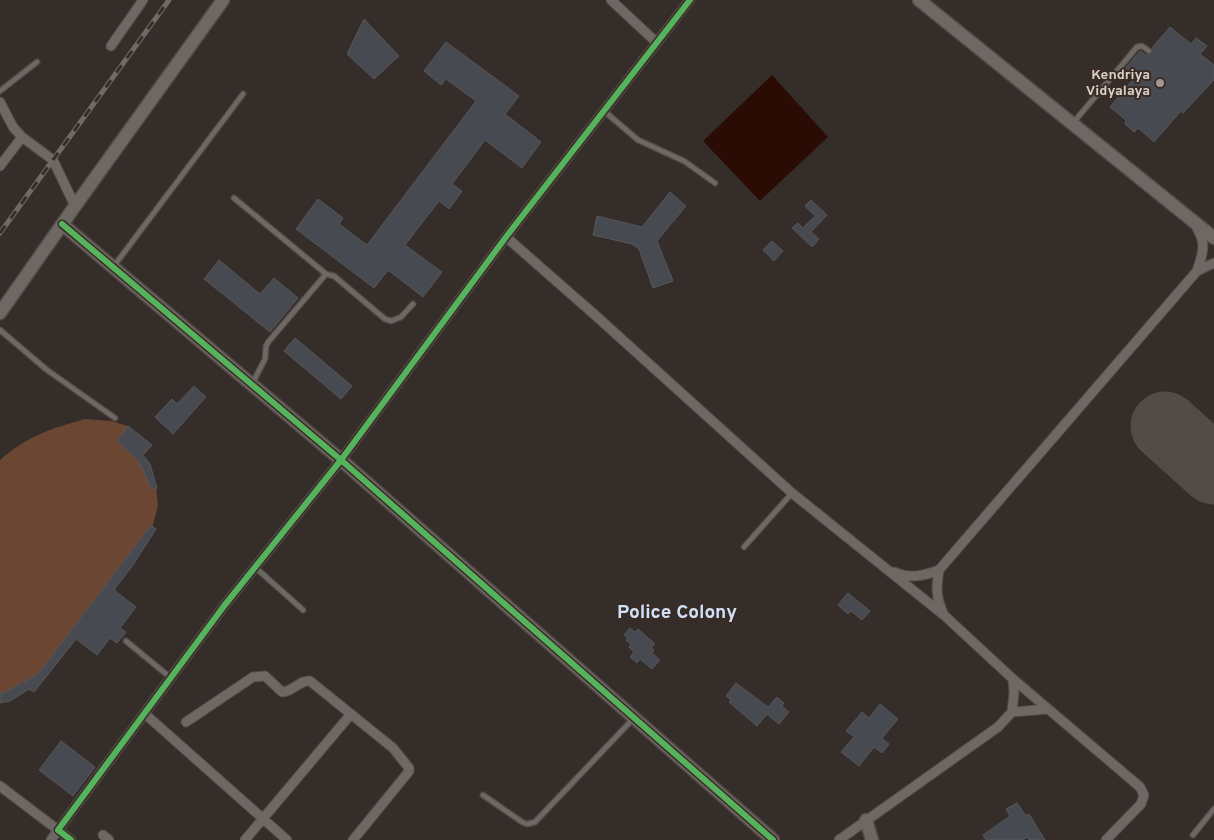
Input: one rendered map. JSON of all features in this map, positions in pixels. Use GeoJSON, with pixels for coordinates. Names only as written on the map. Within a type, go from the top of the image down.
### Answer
{"type":"FeatureCollection","features":[{"type":"Feature","properties":{"kind":"street"},"geometry":{"type":"LineString","coordinates":[[111,46],[143,0]]}},
{"type":"Feature","properties":{"kind":"street"},"geometry":{"type":"LineString","coordinates":[[0,313],[223,0]]}},
{"type":"Feature","properties":{"kind":"street"},"geometry":{"type":"LineString","coordinates":[[611,0],[656,42]]}},
{"type":"Feature","properties":{"kind":"street"},"geometry":{"type":"LineString","coordinates":[[51,840],[224,606],[341,460],[603,110],[690,0]]}},
{"type":"Feature","properties":{"kind":"street"},"geometry":{"type":"LineString","coordinates":[[919,0],[1214,238]]}},
{"type":"Feature","properties":{"kind":"street"},"geometry":{"type":"LineString","coordinates":[[0,102],[22,137],[52,160],[75,206]]}},
{"type":"Feature","properties":{"kind":"street"},"geometry":{"type":"LineString","coordinates":[[0,166],[22,137]]}},
{"type":"Feature","properties":{"kind":"street"},"geometry":{"type":"LineString","coordinates":[[884,568],[903,576],[921,577],[939,570],[1197,271],[1203,253],[1203,237],[1193,222]]}},
{"type":"Feature","properties":{"kind":"street"},"geometry":{"type":"LineString","coordinates":[[62,224],[341,460],[773,840]]}},
{"type":"Feature","properties":{"kind":"street"},"geometry":{"type":"LineString","coordinates":[[506,238],[595,315],[792,493],[945,616],[1048,709],[1140,787],[1144,795],[1141,804],[1106,840]]}},
{"type":"Feature","properties":{"kind":"street"},"geometry":{"type":"LineString","coordinates":[[1197,271],[1214,263]]}},
{"type":"Feature","properties":{"kind":"street"},"geometry":{"type":"LineString","coordinates":[[939,570],[937,598],[945,616]]}},
{"type":"Feature","properties":{"kind":"street"},"geometry":{"type":"LineString","coordinates":[[186,722],[253,677],[265,676],[282,692],[291,690],[305,681],[310,681],[394,748],[406,764],[409,772],[353,840]]}},
{"type":"Feature","properties":{"kind":"street"},"geometry":{"type":"LineString","coordinates":[[839,840],[998,726],[1012,712],[1014,679]]}},
{"type":"Feature","properties":{"kind":"street"},"geometry":{"type":"LineString","coordinates":[[1012,712],[1048,709]]}},
{"type":"Feature","properties":{"kind":"street"},"geometry":{"type":"LineString","coordinates":[[145,714],[287,840]]}},
{"type":"Feature","properties":{"kind":"street"},"geometry":{"type":"LineString","coordinates":[[245,840],[351,714]]}},
{"type":"Feature","properties":{"kind":"street"},"geometry":{"type":"LineString","coordinates":[[0,786],[71,840]]}},
{"type":"Feature","properties":{"kind":"street"},"geometry":{"type":"LineString","coordinates":[[866,820],[872,840]]}},
{"type":"Feature","properties":{"kind":"lane"},"geometry":{"type":"LineString","coordinates":[[1072,124],[1137,47],[1142,46],[1149,51]]}},
{"type":"Feature","properties":{"kind":"lane"},"geometry":{"type":"LineString","coordinates":[[0,92],[37,62]]}},
{"type":"Feature","properties":{"kind":"lane"},"geometry":{"type":"LineString","coordinates":[[113,267],[243,94]]}},
{"type":"Feature","properties":{"kind":"lane"},"geometry":{"type":"LineString","coordinates":[[603,110],[638,140],[684,161],[716,183]]}},
{"type":"Feature","properties":{"kind":"lane"},"geometry":{"type":"LineString","coordinates":[[234,198],[326,274],[334,276],[385,319],[391,321],[401,317],[413,304]]}},
{"type":"Feature","properties":{"kind":"lane"},"geometry":{"type":"LineString","coordinates":[[251,385],[265,359],[266,346],[269,341],[326,274]]}},
{"type":"Feature","properties":{"kind":"lane"},"geometry":{"type":"LineString","coordinates":[[0,330],[47,370],[115,418]]}},
{"type":"Feature","properties":{"kind":"lane"},"geometry":{"type":"LineString","coordinates":[[744,547],[792,493]]}},
{"type":"Feature","properties":{"kind":"lane"},"geometry":{"type":"LineString","coordinates":[[255,567],[303,610]]}},
{"type":"Feature","properties":{"kind":"lane"},"geometry":{"type":"LineString","coordinates":[[126,641],[171,678]]}},
{"type":"Feature","properties":{"kind":"lane"},"geometry":{"type":"LineString","coordinates":[[483,795],[522,822],[528,824],[535,822],[635,718]]}},
{"type":"Feature","properties":{"kind":"lane"},"geometry":{"type":"LineString","coordinates":[[1193,835],[1214,809]]}},
{"type":"Feature","properties":{"kind":"shaded area"},"geometry":{"type":"Polygon","coordinates":[[[772,75],[828,137],[760,201],[703,141],[772,75]]]}},
{"type":"Feature","properties":{"kind":"shaded area"},"geometry":{"type":"Polygon","coordinates":[[[85,419],[111,421],[128,426],[152,445],[143,455],[156,485],[158,506],[148,542],[43,681],[0,703],[0,460],[20,445],[40,434],[85,419]]]}},
{"type":"Feature","properties":{"kind":"building"},"geometry":{"type":"Polygon","coordinates":[[[364,19],[399,56],[374,79],[347,54],[364,19]]]}},
{"type":"Feature","properties":{"kind":"building","name":"Kendriya Vidyalaya"},"geometry":{"type":"Polygon","coordinates":[[[1170,27],[1191,44],[1196,38],[1207,46],[1200,54],[1214,65],[1214,80],[1183,113],[1181,111],[1154,142],[1138,128],[1134,132],[1125,124],[1126,120],[1110,107],[1134,78],[1124,70],[1140,51],[1146,55],[1152,54],[1152,48],[1170,27]]]}},
{"type":"Feature","properties":{"kind":"building"},"geometry":{"type":"Polygon","coordinates":[[[446,42],[519,96],[505,114],[541,142],[522,168],[485,140],[452,184],[462,191],[449,209],[439,201],[405,245],[442,272],[423,297],[388,270],[374,288],[296,229],[318,199],[343,218],[339,224],[367,245],[476,101],[446,79],[441,85],[424,71],[446,42]]]}},
{"type":"Feature","properties":{"kind":"building"},"geometry":{"type":"Polygon","coordinates":[[[670,192],[686,206],[657,241],[673,281],[653,288],[639,249],[632,244],[593,235],[597,216],[642,227],[670,192]]]}},
{"type":"Feature","properties":{"kind":"building"},"geometry":{"type":"Polygon","coordinates":[[[811,200],[827,215],[811,232],[819,239],[812,247],[792,228],[798,223],[803,228],[815,216],[805,206],[811,200]]]}},
{"type":"Feature","properties":{"kind":"building"},"geometry":{"type":"Polygon","coordinates":[[[772,241],[783,251],[774,261],[763,250],[772,241]]]}},
{"type":"Feature","properties":{"kind":"building"},"geometry":{"type":"Polygon","coordinates":[[[219,260],[260,294],[274,278],[298,298],[270,332],[204,279],[219,260]]]}},
{"type":"Feature","properties":{"kind":"building"},"geometry":{"type":"Polygon","coordinates":[[[295,338],[352,386],[341,399],[284,351],[295,338]]]}},
{"type":"Feature","properties":{"kind":"building"},"geometry":{"type":"Polygon","coordinates":[[[194,386],[206,397],[173,434],[155,417],[172,399],[177,404],[194,386]]]}},
{"type":"Feature","properties":{"kind":"building"},"geometry":{"type":"Polygon","coordinates":[[[128,426],[152,445],[143,455],[150,464],[157,488],[152,489],[138,460],[117,441],[128,426]]]}},
{"type":"Feature","properties":{"kind":"building"},"geometry":{"type":"Polygon","coordinates":[[[151,525],[156,529],[114,590],[136,607],[120,628],[126,632],[117,643],[110,638],[97,655],[76,639],[34,692],[29,689],[10,701],[0,703],[0,693],[38,674],[151,525]]]}},
{"type":"Feature","properties":{"kind":"building"},"geometry":{"type":"Polygon","coordinates":[[[848,593],[870,611],[862,620],[851,611],[848,614],[838,605],[848,593]]]}},
{"type":"Feature","properties":{"kind":"building"},"geometry":{"type":"Polygon","coordinates":[[[630,628],[635,632],[638,629],[655,644],[651,648],[654,650],[652,653],[660,660],[652,669],[640,659],[637,663],[630,657],[634,652],[629,647],[631,644],[626,640],[628,638],[624,635],[630,628]]]}},
{"type":"Feature","properties":{"kind":"building"},"geometry":{"type":"Polygon","coordinates":[[[736,683],[768,707],[777,697],[784,703],[782,706],[789,712],[779,724],[767,714],[757,726],[729,702],[731,700],[726,696],[736,683]]]}},
{"type":"Feature","properties":{"kind":"building"},"geometry":{"type":"Polygon","coordinates":[[[880,704],[898,719],[882,738],[889,744],[882,753],[874,747],[859,766],[841,752],[854,737],[846,731],[862,712],[869,718],[880,704]]]}},
{"type":"Feature","properties":{"kind":"building"},"geometry":{"type":"Polygon","coordinates":[[[61,741],[95,767],[73,796],[39,770],[61,741]]]}},
{"type":"Feature","properties":{"kind":"building"},"geometry":{"type":"Polygon","coordinates":[[[1017,803],[1026,816],[1029,814],[1045,840],[1029,840],[1028,837],[1022,840],[986,840],[983,835],[1010,816],[1006,809],[1017,803]]]}},
{"type":"Feature","properties":{"kind":"runway"},"geometry":{"type":"LineString","coordinates":[[1165,426],[1214,470]]}},
{"type":"Feature","properties":{"kind":"railway"},"geometry":{"type":"LineString","coordinates":[[0,233],[169,0]]}},
{"type":"Feature","properties":{"kind":"cycle path"},"geometry":{"type":"LineString","coordinates":[[71,840],[58,830],[224,606],[341,460],[506,237],[690,0]]}},
{"type":"Feature","properties":{"kind":"cycle path"},"geometry":{"type":"LineString","coordinates":[[62,224],[341,460],[773,840]]}},
{"type":"Feature","properties":{"kind":"place","name":"Kendriya Vidyalaya"},"geometry":{"type":"Point","coordinates":[1160,83]}},
{"type":"Feature","properties":{"kind":"district","name":"Police Colony"},"geometry":{"type":"Point","coordinates":[677,613]}}]}
